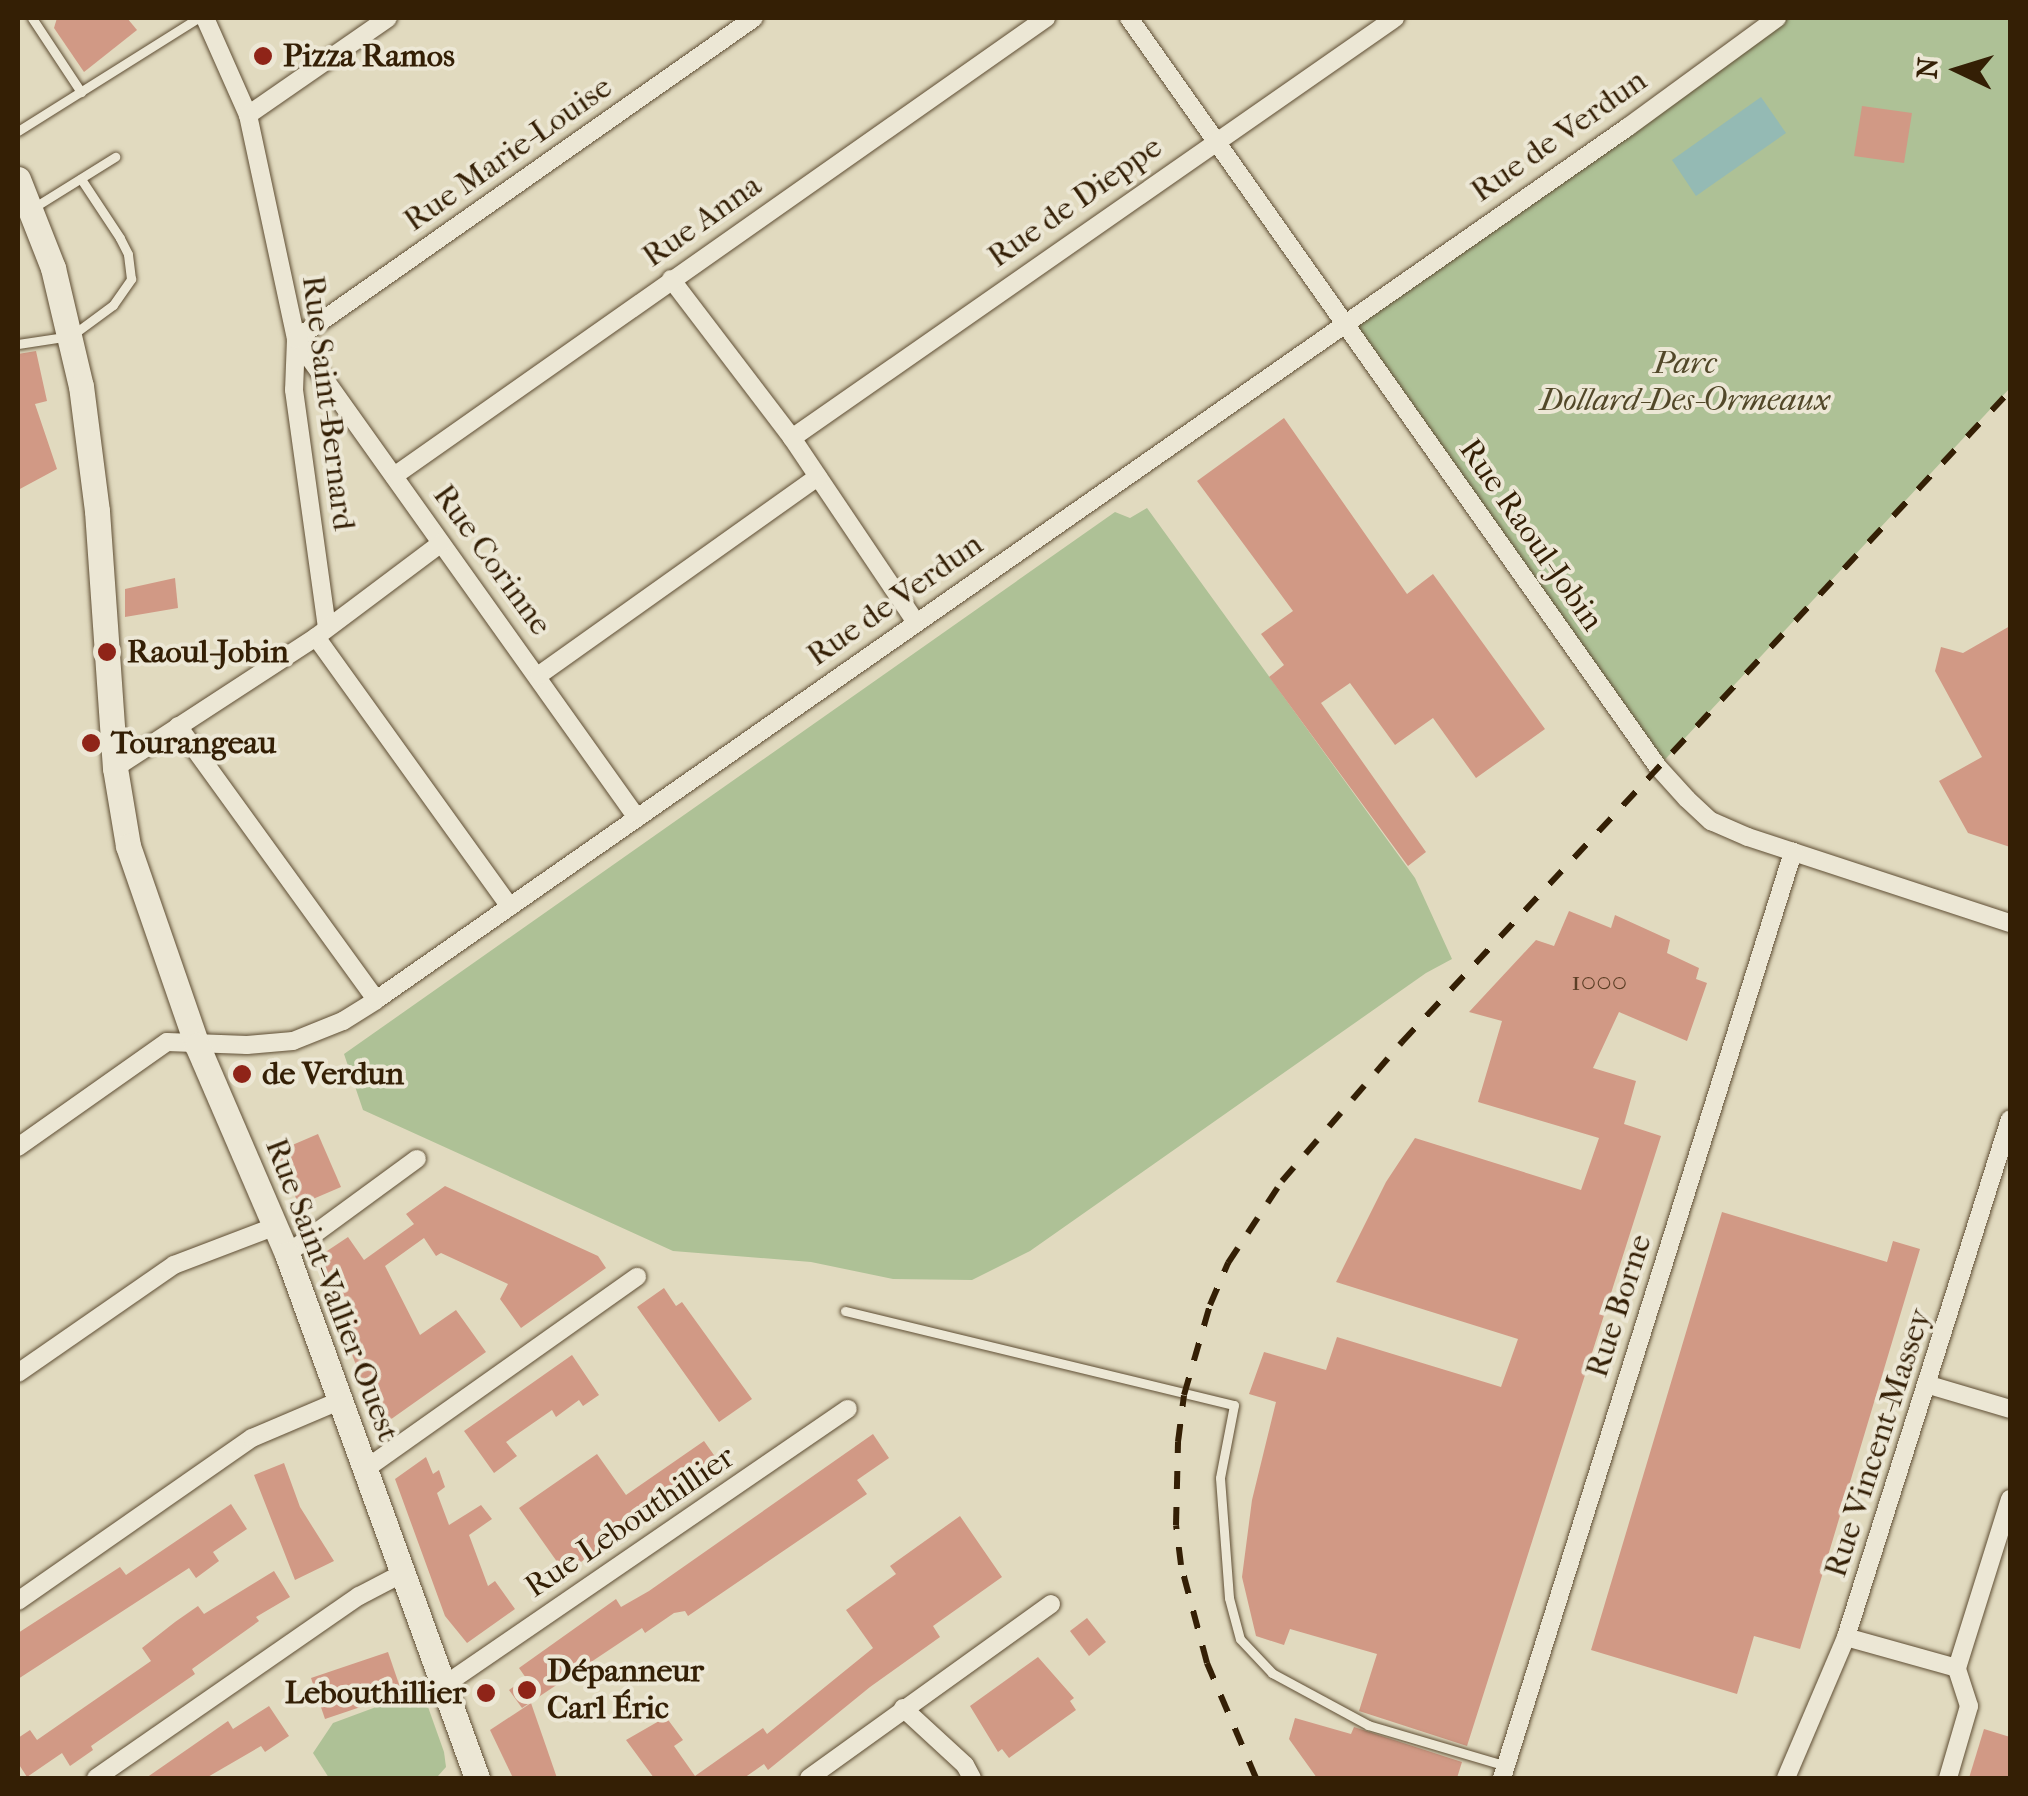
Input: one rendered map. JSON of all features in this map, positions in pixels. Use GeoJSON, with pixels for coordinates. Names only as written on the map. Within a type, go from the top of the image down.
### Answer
{"type":"FeatureCollection","features":[{"type":"Feature","properties":{"kind":"street","name":"Rue Saint-Bernard"},"geometry":{"type":"LineString","coordinates":[[202,18],[248,115],[296,339],[294,390],[322,632],[510,906]]}},
{"type":"Feature","properties":{"kind":"street"},"geometry":{"type":"LineString","coordinates":[[248,115],[388,18]]}},
{"type":"Feature","properties":{"kind":"street","name":"Rue Marie-Louise"},"geometry":{"type":"LineString","coordinates":[[296,339],[754,18]]}},
{"type":"Feature","properties":{"kind":"street","name":"Rue Anna"},"geometry":{"type":"LineString","coordinates":[[394,476],[1046,18]]}},
{"type":"Feature","properties":{"kind":"street","name":"Rue Raoul-Jobin"},"geometry":{"type":"LineString","coordinates":[[1129,18],[1658,768],[1711,821],[2010,923]]}},
{"type":"Feature","properties":{"kind":"street","name":"Rue de Dieppe"},"geometry":{"type":"LineString","coordinates":[[792,438],[1394,18]]}},
{"type":"Feature","properties":{"kind":"street","name":"Rue de Verdun"},"geometry":{"type":"LineString","coordinates":[[18,1147],[168,1042],[197,1045],[293,1040],[343,1021],[376,1000],[1628,127],[1777,18]]}},
{"type":"Feature","properties":{"kind":"street","name":"Rue Saint-Vallier Ouest"},"geometry":{"type":"LineString","coordinates":[[18,178],[33,208],[71,336],[96,511],[114,768],[128,846],[197,1045],[288,1254],[477,1778]]}},
{"type":"Feature","properties":{"kind":"street"},"geometry":{"type":"LineString","coordinates":[[670,279],[792,438],[915,621]]}},
{"type":"Feature","properties":{"kind":"street","name":"Rue Corinne"},"geometry":{"type":"LineString","coordinates":[[296,339],[539,674],[638,818]]}},
{"type":"Feature","properties":{"kind":"street"},"geometry":{"type":"LineString","coordinates":[[539,674],[818,477]]}},
{"type":"Feature","properties":{"kind":"street"},"geometry":{"type":"LineString","coordinates":[[114,768],[322,632],[441,543]]}},
{"type":"Feature","properties":{"kind":"street"},"geometry":{"type":"LineString","coordinates":[[178,726],[376,1000]]}},
{"type":"Feature","properties":{"kind":"street","name":"Rue Borne"},"geometry":{"type":"LineString","coordinates":[[1504,1772],[1794,852]]}},
{"type":"Feature","properties":{"kind":"street","name":"Rue Vincent-Massey"},"geometry":{"type":"LineString","coordinates":[[1786,1778],[1846,1637],[1929,1385],[2010,1119]]}},
{"type":"Feature","properties":{"kind":"street"},"geometry":{"type":"LineString","coordinates":[[288,1254],[417,1158]]}},
{"type":"Feature","properties":{"kind":"street"},"geometry":{"type":"LineString","coordinates":[[18,1373],[174,1266],[276,1226]]}},
{"type":"Feature","properties":{"kind":"street"},"geometry":{"type":"LineString","coordinates":[[367,1468],[637,1276]]}},
{"type":"Feature","properties":{"kind":"street"},"geometry":{"type":"LineString","coordinates":[[1929,1385],[2010,1410]]}},
{"type":"Feature","properties":{"kind":"street"},"geometry":{"type":"LineString","coordinates":[[18,1601],[252,1438],[341,1400]]}},
{"type":"Feature","properties":{"kind":"street","name":"Rue Lebouthillier"},"geometry":{"type":"LineString","coordinates":[[446,1684],[848,1410]]}},
{"type":"Feature","properties":{"kind":"street"},"geometry":{"type":"LineString","coordinates":[[1948,1778],[1969,1706],[1957,1668],[2010,1499]]}},
{"type":"Feature","properties":{"kind":"street"},"geometry":{"type":"LineString","coordinates":[[96,1778],[358,1596],[404,1573]]}},
{"type":"Feature","properties":{"kind":"street"},"geometry":{"type":"LineString","coordinates":[[810,1778],[1051,1604]]}},
{"type":"Feature","properties":{"kind":"street"},"geometry":{"type":"LineString","coordinates":[[1846,1637],[1957,1668]]}},
{"type":"Feature","properties":{"kind":"street"},"geometry":{"type":"LineString","coordinates":[[903,1708],[965,1765],[972,1778]]}},
{"type":"Feature","properties":{"kind":"lane"},"geometry":{"type":"LineString","coordinates":[[32,18],[81,92]]}},
{"type":"Feature","properties":{"kind":"lane"},"geometry":{"type":"LineString","coordinates":[[18,131],[202,18]]}},
{"type":"Feature","properties":{"kind":"lane"},"geometry":{"type":"LineString","coordinates":[[33,208],[115,158]]}},
{"type":"Feature","properties":{"kind":"lane"},"geometry":{"type":"LineString","coordinates":[[18,344],[71,336],[112,306],[131,279],[120,238],[81,179]]}},
{"type":"Feature","properties":{"kind":"lane"},"geometry":{"type":"LineString","coordinates":[[846,1311],[1234,1405],[1220,1478],[1229,1598],[1240,1639],[1272,1673],[1368,1725],[1504,1772]]}},
{"type":"Feature","properties":{"kind":"green space","name":"Parc Dollard-Des-Ormeaux"},"geometry":{"type":"Polygon","coordinates":[[[1777,18],[2010,18],[2010,388],[1658,767],[1344,323],[1777,18]]]}},
{"type":"Feature","properties":{"kind":"green space"},"geometry":{"type":"Polygon","coordinates":[[[1147,508],[1415,878],[1452,959],[1426,973],[1030,1251],[972,1280],[893,1279],[811,1262],[673,1251],[363,1110],[344,1054],[1115,512],[1130,518],[1147,508]]]}},
{"type":"Feature","properties":{"kind":"green space"},"geometry":{"type":"Polygon","coordinates":[[[422,1690],[444,1752],[446,1767],[438,1776],[329,1778],[313,1753],[333,1723],[422,1690]]]}},
{"type":"Feature","properties":{"kind":"water"},"geometry":{"type":"Polygon","coordinates":[[[1761,97],[1786,133],[1696,196],[1672,160],[1761,97]]]}},
{"type":"Feature","properties":{"kind":"building"},"geometry":{"type":"Polygon","coordinates":[[[57,18],[127,18],[137,30],[84,72],[54,28],[57,18]]]}},
{"type":"Feature","properties":{"kind":"building"},"geometry":{"type":"Polygon","coordinates":[[[1862,106],[1912,113],[1904,163],[1854,156],[1862,106]]]}},
{"type":"Feature","properties":{"kind":"building"},"geometry":{"type":"Polygon","coordinates":[[[36,351],[47,401],[35,404],[57,469],[18,490],[18,354],[36,351]]]}},
{"type":"Feature","properties":{"kind":"building"},"geometry":{"type":"Polygon","coordinates":[[[1284,418],[1407,594],[1433,574],[1545,729],[1476,778],[1433,718],[1395,745],[1350,683],[1321,703],[1426,852],[1408,866],[1269,677],[1284,665],[1261,634],[1293,611],[1197,481],[1284,418]]]}},
{"type":"Feature","properties":{"kind":"building"},"geometry":{"type":"Polygon","coordinates":[[[175,578],[178,608],[125,617],[125,589],[175,578]]]}},
{"type":"Feature","properties":{"kind":"building"},"geometry":{"type":"Polygon","coordinates":[[[2010,626],[2010,847],[1968,833],[1939,781],[1982,757],[1935,671],[1941,647],[1963,653],[2010,626]]]}},
{"type":"Feature","properties":{"kind":"building"},"geometry":{"type":"Polygon","coordinates":[[[1569,911],[1611,928],[1615,915],[1670,940],[1667,953],[1699,968],[1696,979],[1707,983],[1687,1041],[1619,1012],[1593,1068],[1636,1081],[1624,1124],[1661,1136],[1467,1746],[1359,1711],[1377,1654],[1290,1629],[1284,1645],[1256,1636],[1242,1577],[1252,1500],[1276,1402],[1249,1394],[1264,1352],[1326,1370],[1337,1337],[1501,1387],[1518,1339],[1336,1282],[1386,1182],[1415,1138],[1581,1190],[1599,1138],[1478,1102],[1502,1021],[1469,1012],[1536,940],[1554,946],[1569,911]]]}},
{"type":"Feature","properties":{"kind":"building"},"geometry":{"type":"Polygon","coordinates":[[[318,1134],[341,1187],[299,1205],[276,1152],[318,1134]]]}},
{"type":"Feature","properties":{"kind":"building"},"geometry":{"type":"Polygon","coordinates":[[[445,1186],[598,1256],[606,1268],[521,1328],[500,1299],[508,1284],[441,1253],[436,1256],[424,1238],[385,1266],[420,1335],[456,1310],[486,1352],[380,1427],[315,1259],[348,1237],[364,1260],[414,1224],[406,1214],[445,1186]]]}},
{"type":"Feature","properties":{"kind":"building"},"geometry":{"type":"Polygon","coordinates":[[[1722,1212],[1887,1262],[1893,1241],[1920,1249],[1800,1649],[1754,1636],[1737,1694],[1591,1650],[1722,1212]]]}},
{"type":"Feature","properties":{"kind":"building"},"geometry":{"type":"Polygon","coordinates":[[[664,1288],[676,1306],[682,1302],[752,1399],[719,1422],[637,1307],[664,1288]]]}},
{"type":"Feature","properties":{"kind":"building"},"geometry":{"type":"Polygon","coordinates":[[[572,1355],[599,1395],[583,1406],[579,1400],[556,1417],[552,1410],[506,1442],[517,1456],[494,1473],[464,1431],[572,1355]]]}},
{"type":"Feature","properties":{"kind":"building"},"geometry":{"type":"Polygon","coordinates":[[[873,1434],[889,1458],[857,1480],[867,1494],[688,1616],[685,1611],[674,1613],[645,1633],[642,1628],[522,1708],[509,1690],[526,1678],[519,1668],[616,1599],[621,1607],[649,1591],[873,1434]]]}},
{"type":"Feature","properties":{"kind":"building"},"geometry":{"type":"Polygon","coordinates":[[[704,1441],[721,1465],[565,1573],[519,1508],[597,1454],[626,1495],[704,1441]]]}},
{"type":"Feature","properties":{"kind":"building"},"geometry":{"type":"Polygon","coordinates":[[[426,1457],[433,1474],[439,1470],[445,1487],[437,1493],[449,1525],[481,1505],[492,1519],[469,1535],[488,1586],[495,1581],[515,1609],[467,1643],[445,1616],[395,1479],[426,1457]]]}},
{"type":"Feature","properties":{"kind":"building"},"geometry":{"type":"Polygon","coordinates":[[[284,1463],[300,1507],[334,1561],[295,1580],[254,1475],[284,1463]]]}},
{"type":"Feature","properties":{"kind":"building"},"geometry":{"type":"Polygon","coordinates":[[[231,1504],[247,1529],[213,1552],[219,1561],[196,1578],[189,1568],[18,1679],[18,1633],[120,1567],[126,1575],[231,1504]]]}},
{"type":"Feature","properties":{"kind":"building"},"geometry":{"type":"Polygon","coordinates":[[[960,1516],[1002,1577],[933,1626],[940,1637],[870,1687],[768,1770],[764,1764],[744,1778],[654,1778],[626,1740],[666,1717],[683,1740],[674,1746],[695,1776],[763,1728],[767,1734],[873,1648],[846,1610],[896,1574],[890,1566],[960,1516]]]}},
{"type":"Feature","properties":{"kind":"building"},"geometry":{"type":"Polygon","coordinates":[[[274,1571],[290,1597],[256,1617],[259,1621],[192,1669],[195,1674],[91,1746],[93,1750],[70,1766],[62,1753],[27,1777],[18,1763],[18,1738],[30,1730],[37,1740],[151,1661],[142,1648],[198,1606],[204,1614],[274,1571]]]}},
{"type":"Feature","properties":{"kind":"building"},"geometry":{"type":"Polygon","coordinates":[[[1087,1618],[1106,1642],[1089,1656],[1070,1631],[1087,1618]]]}},
{"type":"Feature","properties":{"kind":"building"},"geometry":{"type":"Polygon","coordinates":[[[388,1652],[402,1693],[325,1719],[311,1678],[388,1652]]]}},
{"type":"Feature","properties":{"kind":"building"},"geometry":{"type":"Polygon","coordinates":[[[1038,1657],[1074,1698],[1070,1701],[1076,1710],[1009,1758],[1002,1749],[998,1752],[970,1706],[1038,1657]]]}},
{"type":"Feature","properties":{"kind":"building"},"geometry":{"type":"Polygon","coordinates":[[[531,1703],[557,1778],[513,1778],[490,1730],[531,1703]]]}},
{"type":"Feature","properties":{"kind":"building"},"geometry":{"type":"Polygon","coordinates":[[[269,1706],[289,1736],[265,1752],[261,1746],[206,1778],[146,1778],[228,1721],[233,1729],[269,1706]]]}},
{"type":"Feature","properties":{"kind":"building"},"geometry":{"type":"Polygon","coordinates":[[[1295,1718],[1351,1734],[1354,1727],[1462,1762],[1457,1778],[1317,1778],[1289,1739],[1295,1718]]]}},
{"type":"Feature","properties":{"kind":"building"},"geometry":{"type":"Polygon","coordinates":[[[1984,1729],[2010,1737],[2010,1778],[1969,1778],[1984,1729]]]}},
{"type":"Feature","properties":{"kind":"railway"},"geometry":{"type":"LineString","coordinates":[[1256,1778],[1207,1663],[1181,1565],[1176,1525],[1178,1442],[1184,1395],[1210,1305],[1228,1263],[1282,1181],[1402,1042],[2010,391]]}},
{"type":"Feature","properties":{"kind":"place","name":"Pizza Ramos"},"geometry":{"type":"Point","coordinates":[263,56]}},
{"type":"Feature","properties":{"kind":"place","name":"Raoul-Jobin"},"geometry":{"type":"Point","coordinates":[107,652]}},
{"type":"Feature","properties":{"kind":"place","name":"Tourangeau"},"geometry":{"type":"Point","coordinates":[91,743]}},
{"type":"Feature","properties":{"kind":"place","name":"de Verdun"},"geometry":{"type":"Point","coordinates":[242,1074]}},
{"type":"Feature","properties":{"kind":"place","name":"Dépanneur Carl Éric"},"geometry":{"type":"Point","coordinates":[527,1690]}},
{"type":"Feature","properties":{"kind":"place","name":"Lebouthillier"},"geometry":{"type":"Point","coordinates":[486,1693]}}]}
